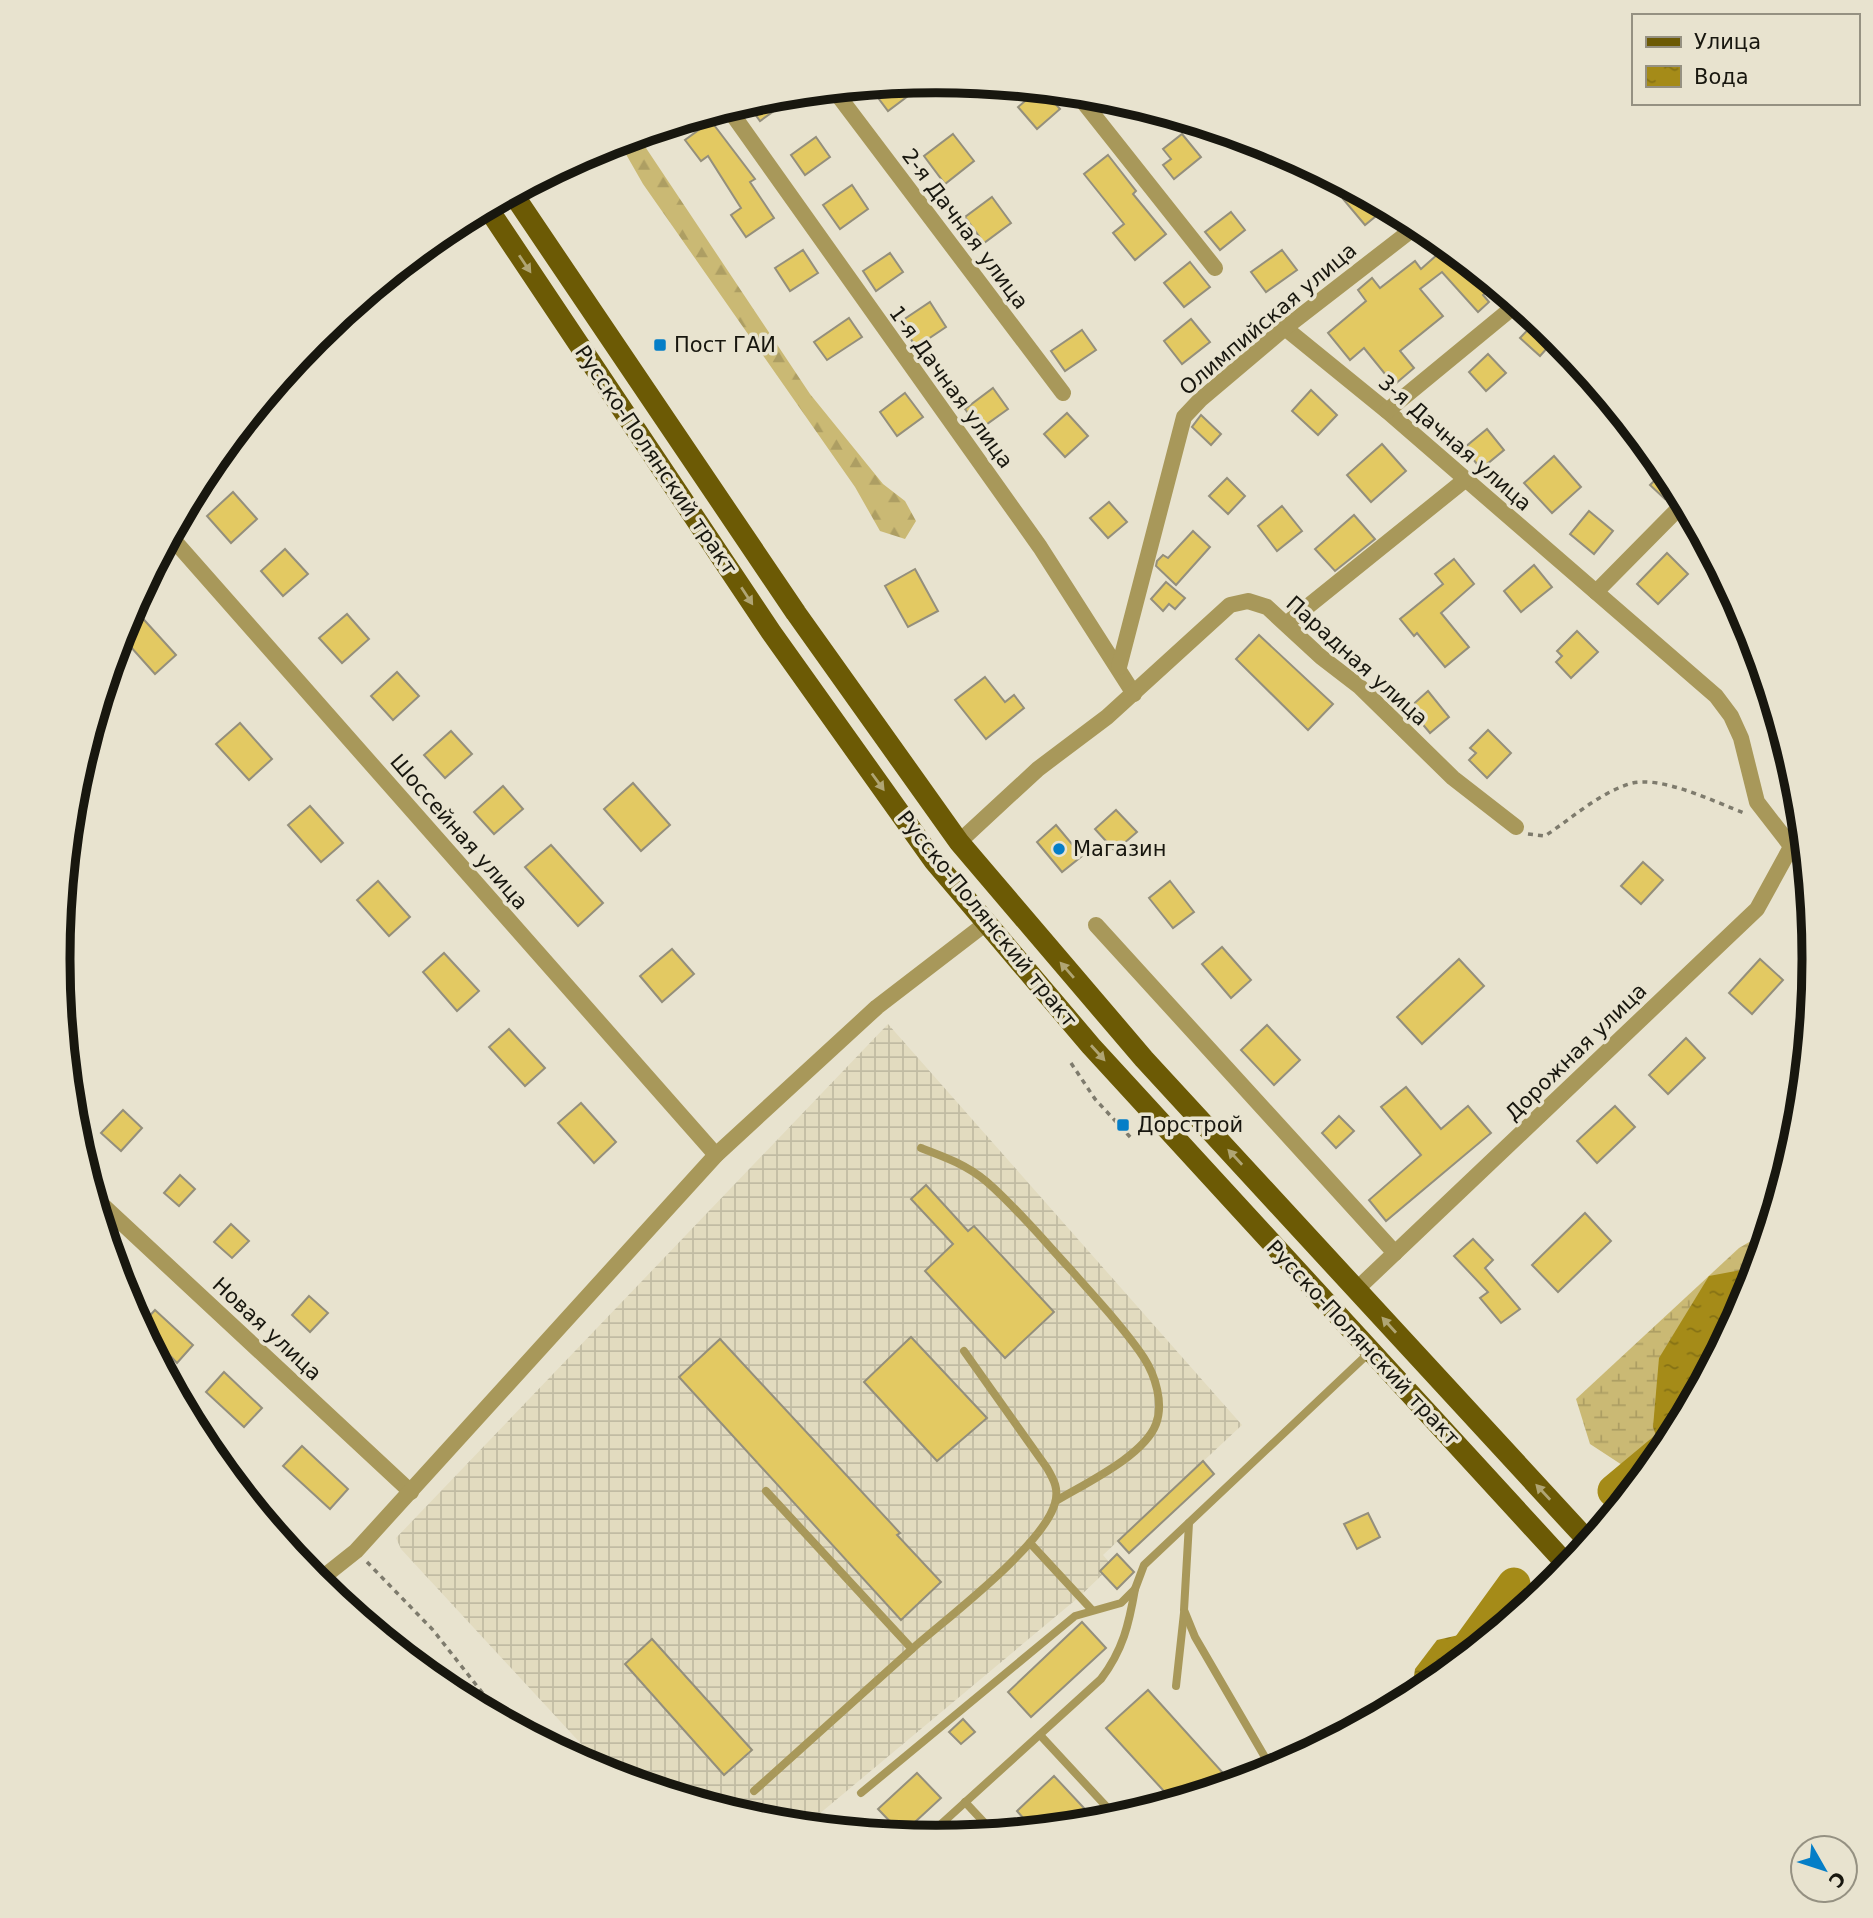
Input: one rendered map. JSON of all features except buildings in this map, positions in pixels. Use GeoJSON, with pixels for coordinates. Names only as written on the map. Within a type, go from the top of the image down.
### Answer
{"type":"FeatureCollection","features":[{"type":"Feature","properties":{"kind":"main road","name":"Русско-Полянский тракт"},"geometry":{"type":"LineString","coordinates":[[518,201],[796,613],[959,842],[1144,1059],[1583,1535]]}},
{"type":"Feature","properties":{"kind":"main road","name":"Русско-Полянский тракт"},"geometry":{"type":"LineString","coordinates":[[493,215],[771,632],[934,861],[1091,1046],[1561,1559]]}},
{"type":"Feature","properties":{"kind":"street","name":"2-я Дачная улица"},"geometry":{"type":"LineString","coordinates":[[840,98],[1063,393]]}},
{"type":"Feature","properties":{"kind":"street"},"geometry":{"type":"LineString","coordinates":[[1086,106],[1215,268]]}},
{"type":"Feature","properties":{"kind":"street","name":"1-я Дачная улица"},"geometry":{"type":"LineString","coordinates":[[734,117],[1040,547],[1134,694]]}},
{"type":"Feature","properties":{"kind":"street","name":"Олимпийская улица"},"geometry":{"type":"LineString","coordinates":[[1119,667],[1184,417],[1200,400],[1285,328],[1408,233]]}},
{"type":"Feature","properties":{"kind":"street"},"geometry":{"type":"LineString","coordinates":[[1388,411],[1510,310]]}},
{"type":"Feature","properties":{"kind":"street","name":"3-я Дачная улица"},"geometry":{"type":"LineString","coordinates":[[1285,328],[1388,411],[1716,696],[1731,716],[1741,738],[1757,802],[1769,822],[1791,846]]}},
{"type":"Feature","properties":{"kind":"street"},"geometry":{"type":"LineString","coordinates":[[1286,624],[1466,479]]}},
{"type":"Feature","properties":{"kind":"street"},"geometry":{"type":"LineString","coordinates":[[1596,592],[1677,509]]}},
{"type":"Feature","properties":{"kind":"street","name":"Шоссейная улица"},"geometry":{"type":"LineString","coordinates":[[177,543],[716,1155]]}},
{"type":"Feature","properties":{"kind":"street","name":"Парадная улица"},"geometry":{"type":"LineString","coordinates":[[959,842],[1038,769],[1134,694],[1230,605],[1248,601],[1267,607],[1321,657],[1360,687],[1454,778],[1516,828]]}},
{"type":"Feature","properties":{"kind":"street","name":"Дорожная улица"},"geometry":{"type":"LineString","coordinates":[[1357,1289],[1757,909],[1774,883],[1795,839]]}},
{"type":"Feature","properties":{"kind":"street"},"geometry":{"type":"LineString","coordinates":[[327,1574],[356,1551],[411,1492],[716,1155],[877,1007],[985,924]]}},
{"type":"Feature","properties":{"kind":"street"},"geometry":{"type":"LineString","coordinates":[[1096,925],[1395,1253]]}},
{"type":"Feature","properties":{"kind":"street","name":"Новая улица"},"geometry":{"type":"LineString","coordinates":[[108,1210],[411,1492]]}},
{"type":"Feature","properties":{"kind":"lane"},"geometry":{"type":"LineString","coordinates":[[921,1148],[958,1161],[986,1182],[1027,1221],[1111,1315],[1144,1359],[1154,1378],[1160,1407],[1156,1425],[1142,1443],[1121,1461],[1056,1501]]}},
{"type":"Feature","properties":{"kind":"lane"},"geometry":{"type":"LineString","coordinates":[[754,1791],[1030,1543],[1049,1519],[1056,1501],[1057,1485],[964,1351]]}},
{"type":"Feature","properties":{"kind":"lane"},"geometry":{"type":"LineString","coordinates":[[939,1826],[1101,1679],[1118,1657],[1128,1632],[1135,1589],[1144,1564],[1371,1351]]}},
{"type":"Feature","properties":{"kind":"lane"},"geometry":{"type":"LineString","coordinates":[[766,1491],[912,1649]]}},
{"type":"Feature","properties":{"kind":"lane"},"geometry":{"type":"LineString","coordinates":[[1177,1686],[1189,1523]]}},
{"type":"Feature","properties":{"kind":"lane"},"geometry":{"type":"LineString","coordinates":[[1030,1543],[1092,1610]]}},
{"type":"Feature","properties":{"kind":"lane"},"geometry":{"type":"LineString","coordinates":[[861,1793],[1075,1616],[1121,1603],[1135,1589]]}},
{"type":"Feature","properties":{"kind":"lane"},"geometry":{"type":"LineString","coordinates":[[1184,1610],[1195,1637],[1267,1760]]}},
{"type":"Feature","properties":{"kind":"lane"},"geometry":{"type":"LineString","coordinates":[[1040,1735],[1108,1808]]}},
{"type":"Feature","properties":{"kind":"lane"},"geometry":{"type":"LineString","coordinates":[[965,1802],[986,1824]]}},
{"type":"Feature","properties":{"kind":"path"},"geometry":{"type":"LineString","coordinates":[[1516,828],[1534,837],[1545,836],[1605,795],[1632,783],[1663,784],[1769,822]]}},
{"type":"Feature","properties":{"kind":"path"},"geometry":{"type":"LineString","coordinates":[[1071,1063],[1094,1099],[1132,1139]]}},
{"type":"Feature","properties":{"kind":"path"},"geometry":{"type":"LineString","coordinates":[[356,1551],[433,1630],[488,1699]]}},
{"type":"Feature","properties":{"kind":"shaded area"},"geometry":{"type":"Polygon","coordinates":[[[888,1024],[1242,1425],[1103,1555],[1109,1562],[1100,1570],[1103,1574],[1079,1597],[816,1817],[712,1796],[658,1780],[589,1753],[401,1549],[396,1538],[888,1024]]]}},
{"type":"Feature","properties":{"kind":"green space"},"geometry":{"type":"Polygon","coordinates":[[[643,144],[810,394],[883,484],[905,501],[916,521],[905,539],[880,531],[855,487],[643,184],[624,151],[643,144]]]}},
{"type":"Feature","properties":{"kind":"green space"},"geometry":{"type":"Polygon","coordinates":[[[1757,1237],[1714,1342],[1687,1392],[1634,1473],[1590,1444],[1576,1399],[1739,1248],[1757,1237]]]}},
{"type":"Feature","properties":{"kind":"water"},"geometry":{"type":"Polygon","coordinates":[[[1745,1269],[1714,1342],[1657,1439],[1653,1427],[1659,1358],[1709,1276],[1745,1269]]]}},
{"type":"Feature","properties":{"kind":"water"},"geometry":{"type":"Polygon","coordinates":[[[1485,1629],[1413,1682],[1415,1669],[1437,1640],[1485,1629]]]}},
{"type":"Feature","properties":{"kind":"waterway"},"geometry":{"type":"LineString","coordinates":[[1614,1491],[1630,1478]]}},
{"type":"Feature","properties":{"kind":"waterway"},"geometry":{"type":"LineString","coordinates":[[1476,1636],[1514,1584]]}},
{"type":"Feature","properties":{"kind":"place","name":"Пост ГАИ"},"geometry":{"type":"Point","coordinates":[660,345]}},
{"type":"Feature","properties":{"kind":"place","name":"Магазин"},"geometry":{"type":"Point","coordinates":[1059,849]}},
{"type":"Feature","properties":{"kind":"place","name":"Дорстрой"},"geometry":{"type":"Point","coordinates":[1123,1125]}}]}
